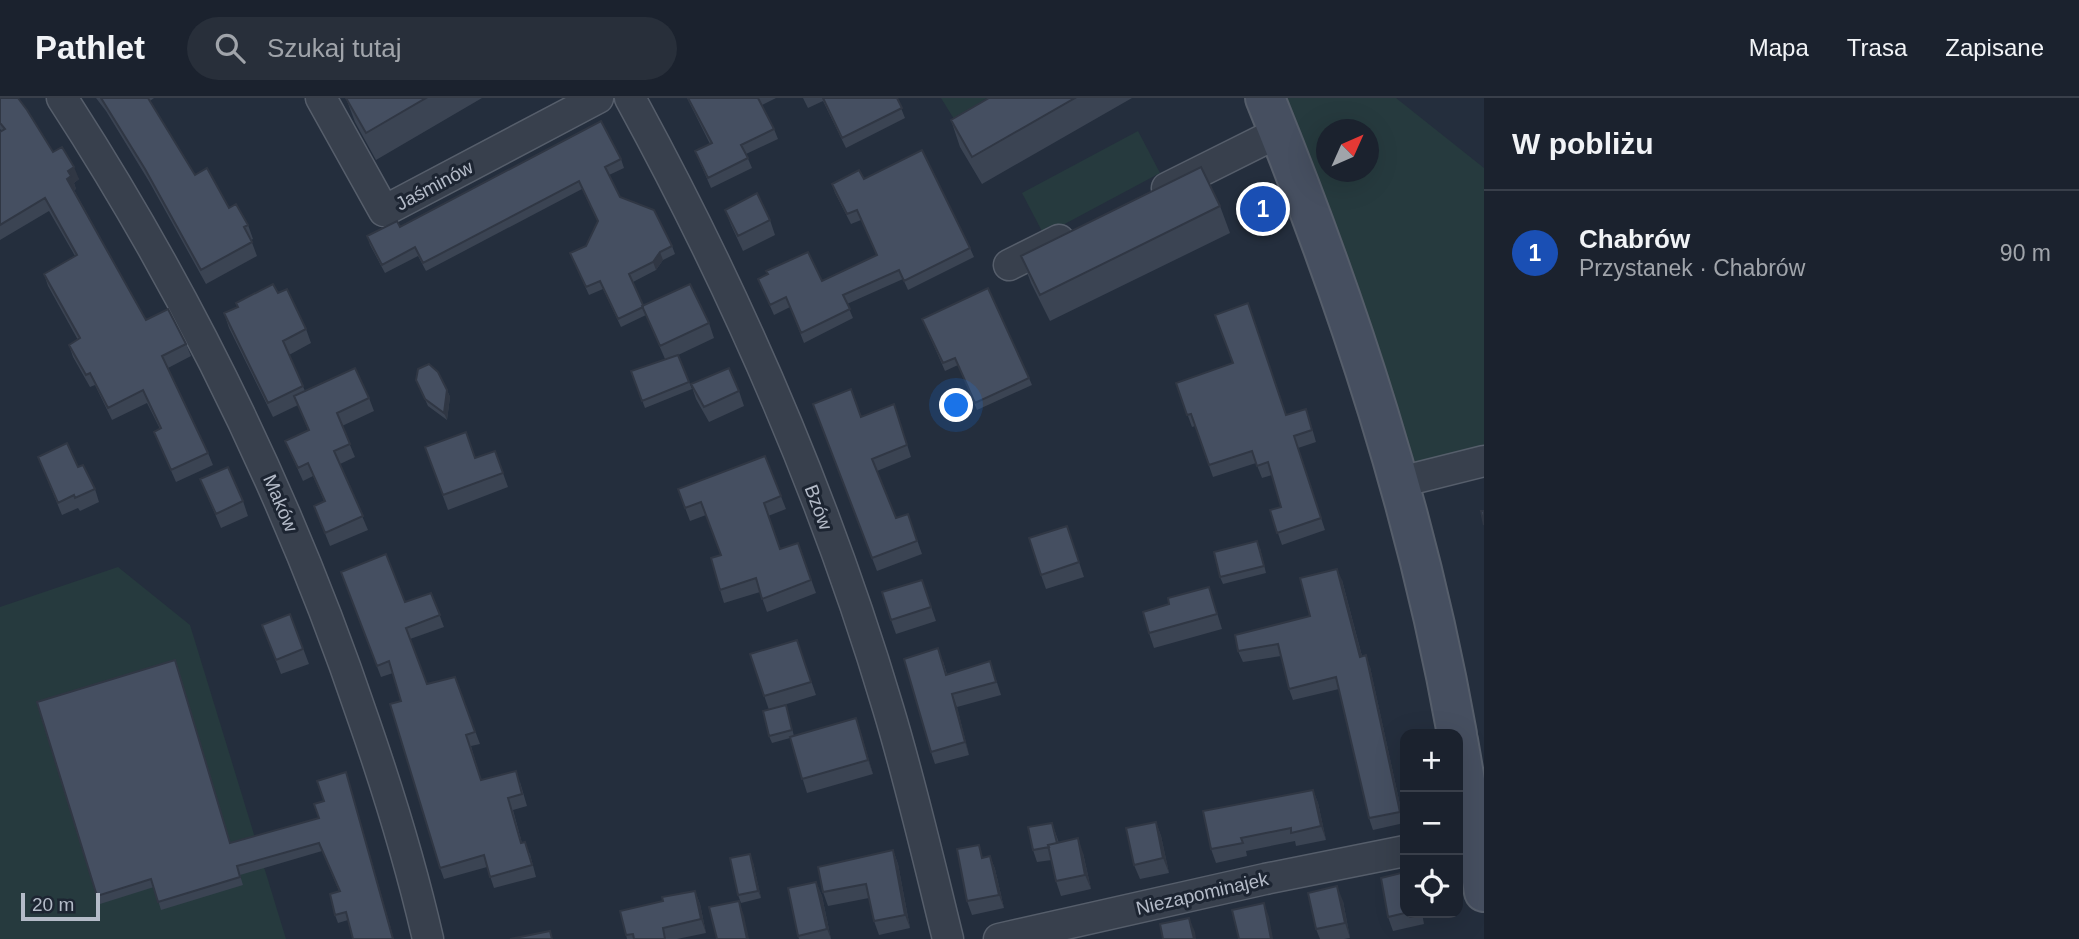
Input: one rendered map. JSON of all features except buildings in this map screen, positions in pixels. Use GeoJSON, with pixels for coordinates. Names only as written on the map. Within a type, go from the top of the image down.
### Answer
{"type":"FeatureCollection","features":[{"type":"Feature","properties":{"kind":"street","name":"Maków"},"geometry":{"type":"LineString","coordinates":[[62,98],[106,166],[188,311],[255,443],[288,516],[373,747],[398,824],[428,939]]}},
{"type":"Feature","properties":{"kind":"street","name":"Jaśminów"},"geometry":{"type":"LineString","coordinates":[[321,98],[384,211],[598,98]]}},
{"type":"Feature","properties":{"kind":"street","name":"Bzów"},"geometry":{"type":"LineString","coordinates":[[631,98],[745,326],[819,507],[888,708],[948,939]]}},
{"type":"Feature","properties":{"kind":"street"},"geometry":{"type":"LineString","coordinates":[[1143,199],[1272,115],[1357,342],[1400,482],[1416,540],[1456,729]]}},
{"type":"Feature","properties":{"kind":"street"},"geometry":{"type":"LineString","coordinates":[[1009,265],[1083,228]]}},
{"type":"Feature","properties":{"kind":"street"},"geometry":{"type":"LineString","coordinates":[[1400,482],[1484,461]]}},
{"type":"Feature","properties":{"kind":"street"},"geometry":{"type":"LineString","coordinates":[[1462,792],[1466,839],[1484,892]]}},
{"type":"Feature","properties":{"kind":"street","name":"Niezapominajek"},"geometry":{"type":"LineString","coordinates":[[999,939],[1265,879],[1400,852]]}},
{"type":"Feature","properties":{"kind":"green space"},"geometry":{"type":"Polygon","coordinates":[[[941,98],[987,98],[954,119],[941,98]]]}},
{"type":"Feature","properties":{"kind":"green space"},"geometry":{"type":"Polygon","coordinates":[[[1265,98],[1396,98],[1484,168],[1484,461],[1400,482],[1265,98]]]}},
{"type":"Feature","properties":{"kind":"green space"},"geometry":{"type":"Polygon","coordinates":[[[1138,131],[1160,173],[1044,235],[1022,193],[1138,131]]]}},
{"type":"Feature","properties":{"kind":"green space"},"geometry":{"type":"Polygon","coordinates":[[[118,567],[190,625],[286,939],[0,939],[0,607],[118,567]]]}},
{"type":"Feature","properties":{"kind":"place","name":"Chabrów"},"geometry":{"type":"Point","coordinates":[1263,209]}}]}
